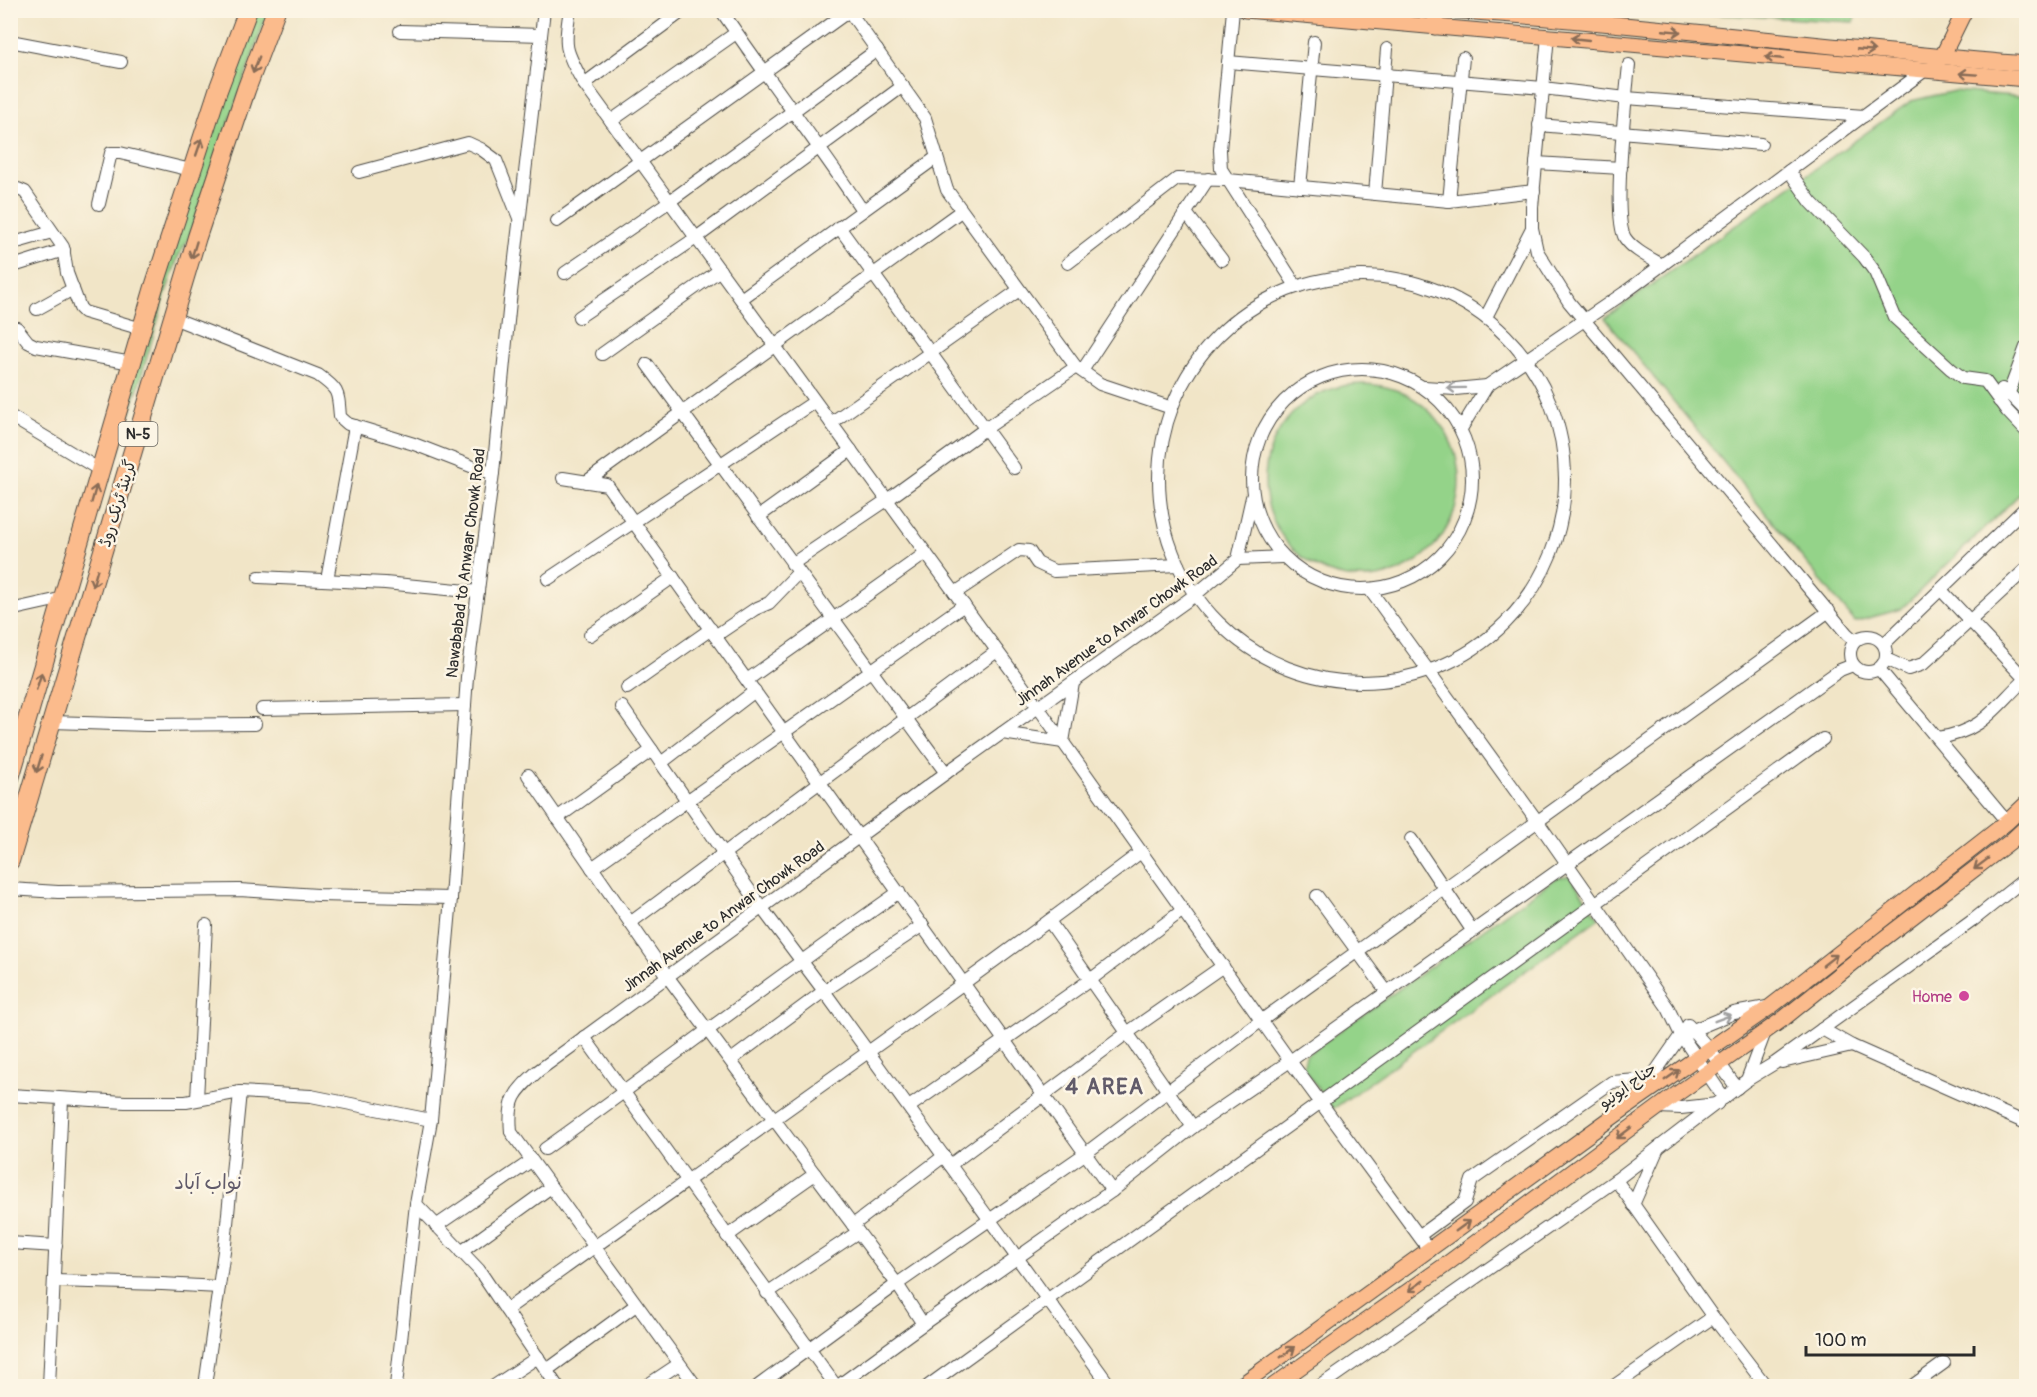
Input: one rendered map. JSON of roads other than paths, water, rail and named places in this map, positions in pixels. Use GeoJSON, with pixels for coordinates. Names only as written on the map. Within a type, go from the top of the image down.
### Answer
{"type":"FeatureCollection","features":[{"type":"Feature","properties":{"kind":"highway","name":"گرینڈ ٹرنک روڈ"},"geometry":{"type":"LineString","coordinates":[[10,778],[18,727],[64,598],[100,470],[191,170],[248,10]]}},
{"type":"Feature","properties":{"kind":"highway","name":"گرینڈ ٹرنک روڈ"},"geometry":{"type":"LineString","coordinates":[[10,861],[173,318],[246,90],[276,10]]}},
{"type":"Feature","properties":{"kind":"highway"},"geometry":{"type":"LineString","coordinates":[[100,470],[125,477]]}},
{"type":"Feature","properties":{"kind":"main road"},"geometry":{"type":"LineString","coordinates":[[1245,10],[2026,79]]}},
{"type":"Feature","properties":{"kind":"main road"},"geometry":{"type":"LineString","coordinates":[[1435,27],[1436,10]]}},
{"type":"Feature","properties":{"kind":"main road"},"geometry":{"type":"LineString","coordinates":[[1447,10],[1551,14],[1942,57],[2026,63]]}},
{"type":"Feature","properties":{"kind":"main road"},"geometry":{"type":"LineString","coordinates":[[1923,71],[1942,57],[1965,10]]}},
{"type":"Feature","properties":{"kind":"main road","name":"جناح ایونیو"},"geometry":{"type":"LineString","coordinates":[[1240,1386],[1639,1098],[1770,1007],[2007,822],[2026,804]]}},
{"type":"Feature","properties":{"kind":"main road"},"geometry":{"type":"LineString","coordinates":[[1273,1386],[1444,1266],[1659,1107],[1765,1032],[2026,827]]}},
{"type":"Feature","properties":{"kind":"street","name":"Nawababad to Anwaar Chowk Road"},"geometry":{"type":"LineString","coordinates":[[396,1386],[416,1204],[431,1120],[451,898],[465,705],[544,10]]}},
{"type":"Feature","properties":{"kind":"street"},"geometry":{"type":"LineString","coordinates":[[570,10],[566,30],[566,52],[584,84],[1038,707],[1290,1061],[1430,1251]]}},
{"type":"Feature","properties":{"kind":"street"},"geometry":{"type":"LineString","coordinates":[[584,84],[684,10]]}},
{"type":"Feature","properties":{"kind":"street"},"geometry":{"type":"LineString","coordinates":[[721,10],[862,210]]}},
{"type":"Feature","properties":{"kind":"street"},"geometry":{"type":"LineString","coordinates":[[557,221],[849,10],[925,118],[947,190],[1079,369],[1100,384],[1172,408]]}},
{"type":"Feature","properties":{"kind":"street"},"geometry":{"type":"LineString","coordinates":[[1233,10],[1220,150],[1221,169],[1296,286]]}},
{"type":"Feature","properties":{"kind":"street"},"geometry":{"type":"LineString","coordinates":[[400,31],[541,35]]}},
{"type":"Feature","properties":{"kind":"street"},"geometry":{"type":"LineString","coordinates":[[611,121],[736,33]]}},
{"type":"Feature","properties":{"kind":"street"},"geometry":{"type":"LineString","coordinates":[[1548,36],[1532,228],[1537,251],[1569,302],[1855,641]]}},
{"type":"Feature","properties":{"kind":"street"},"geometry":{"type":"LineString","coordinates":[[10,41],[121,62]]}},
{"type":"Feature","properties":{"kind":"street"},"geometry":{"type":"LineString","coordinates":[[1300,187],[1314,42]]}},
{"type":"Feature","properties":{"kind":"street"},"geometry":{"type":"LineString","coordinates":[[1375,194],[1387,49]]}},
{"type":"Feature","properties":{"kind":"street"},"geometry":{"type":"LineString","coordinates":[[565,273],[670,201],[877,50]]}},
{"type":"Feature","properties":{"kind":"street"},"geometry":{"type":"LineString","coordinates":[[1449,201],[1462,58]]}},
{"type":"Feature","properties":{"kind":"street"},"geometry":{"type":"LineString","coordinates":[[1228,62],[1543,88],[1626,98],[1864,116]]}},
{"type":"Feature","properties":{"kind":"street"},"geometry":{"type":"LineString","coordinates":[[1629,64],[1623,131],[1620,221],[1623,236],[1629,244],[1662,265]]}},
{"type":"Feature","properties":{"kind":"street"},"geometry":{"type":"LineString","coordinates":[[1461,429],[1487,386],[1662,265],[1923,71]]}},
{"type":"Feature","properties":{"kind":"street"},"geometry":{"type":"LineString","coordinates":[[579,317],[696,238],[903,86]]}},
{"type":"Feature","properties":{"kind":"street"},"geometry":{"type":"LineString","coordinates":[[1539,125],[1761,144]]}},
{"type":"Feature","properties":{"kind":"street"},"geometry":{"type":"LineString","coordinates":[[359,172],[468,143],[474,144],[496,160],[520,219]]}},
{"type":"Feature","properties":{"kind":"street"},"geometry":{"type":"LineString","coordinates":[[99,204],[111,153],[120,153],[191,170]]}},
{"type":"Feature","properties":{"kind":"street"},"geometry":{"type":"LineString","coordinates":[[741,299],[937,157]]}},
{"type":"Feature","properties":{"kind":"street"},"geometry":{"type":"LineString","coordinates":[[1536,163],[1621,168]]}},
{"type":"Feature","properties":{"kind":"street"},"geometry":{"type":"LineString","coordinates":[[1789,171],[1811,202],[1870,265],[1894,317],[1963,378],[1985,381],[2026,411]]}},
{"type":"Feature","properties":{"kind":"street"},"geometry":{"type":"LineString","coordinates":[[1068,263],[1177,179],[1228,180],[1449,201],[1534,191]]}},
{"type":"Feature","properties":{"kind":"street"},"geometry":{"type":"LineString","coordinates":[[627,688],[713,633],[769,603],[795,568],[985,429],[1079,369],[1208,179]]}},
{"type":"Feature","properties":{"kind":"street"},"geometry":{"type":"LineString","coordinates":[[10,192],[18,189],[25,192],[64,250],[67,273],[80,308],[84,312],[142,329]]}},
{"type":"Feature","properties":{"kind":"street"},"geometry":{"type":"LineString","coordinates":[[586,482],[961,211]]}},
{"type":"Feature","properties":{"kind":"street"},"geometry":{"type":"LineString","coordinates":[[1186,213],[1222,260]]}},
{"type":"Feature","properties":{"kind":"street"},"geometry":{"type":"LineString","coordinates":[[839,227],[1014,468]]}},
{"type":"Feature","properties":{"kind":"street"},"geometry":{"type":"LineString","coordinates":[[1486,317],[1532,228]]}},
{"type":"Feature","properties":{"kind":"street"},"geometry":{"type":"LineString","coordinates":[[10,244],[52,232]]}},
{"type":"Feature","properties":{"kind":"street"},"geometry":{"type":"LineString","coordinates":[[10,267],[64,250]]}},
{"type":"Feature","properties":{"kind":"street"},"geometry":{"type":"LineString","coordinates":[[602,354],[720,270]]}},
{"type":"Feature","properties":{"kind":"street"},"geometry":{"type":"LineString","coordinates":[[1362,275],[1395,278],[1427,285],[1458,299],[1486,317],[1501,330],[1527,360],[1544,389],[1557,422],[1564,467],[1560,524],[1549,557],[1534,587],[1513,615],[1488,639],[1469,651],[1428,671],[1396,680],[1363,682],[1331,680],[1299,672],[1269,660],[1241,642],[1216,621],[1195,595],[1178,565],[1164,522],[1159,487],[1161,451],[1172,408],[1200,355],[1243,313],[1296,286],[1329,278],[1362,275]]}},
{"type":"Feature","properties":{"kind":"street"},"geometry":{"type":"LineString","coordinates":[[37,309],[73,289]]}},
{"type":"Feature","properties":{"kind":"street"},"geometry":{"type":"LineString","coordinates":[[831,423],[1019,290]]}},
{"type":"Feature","properties":{"kind":"street"},"geometry":{"type":"LineString","coordinates":[[173,318],[318,375],[332,385],[338,393],[340,417],[348,424],[414,444],[493,473]]}},
{"type":"Feature","properties":{"kind":"street"},"geometry":{"type":"LineString","coordinates":[[10,327],[17,328],[28,342],[36,346],[132,363]]}},
{"type":"Feature","properties":{"kind":"street"},"geometry":{"type":"LineString","coordinates":[[2004,397],[2026,347]]}},
{"type":"Feature","properties":{"kind":"street"},"geometry":{"type":"LineString","coordinates":[[647,364],[946,773]]}},
{"type":"Feature","properties":{"kind":"street"},"geometry":{"type":"LineString","coordinates":[[1252,496],[1263,529],[1282,557],[1308,577],[1338,588],[1370,590],[1405,582],[1436,562],[1458,534],[1471,500],[1472,464],[1461,429],[1445,406],[1424,387],[1385,370],[1342,370],[1302,385],[1272,414],[1254,453],[1252,496],[1238,559],[1282,557]]}},
{"type":"Feature","properties":{"kind":"street"},"geometry":{"type":"LineString","coordinates":[[1424,387],[1455,389],[1487,386]]}},
{"type":"Feature","properties":{"kind":"street"},"geometry":{"type":"LineString","coordinates":[[2004,397],[2026,431]]}},
{"type":"Feature","properties":{"kind":"street"},"geometry":{"type":"LineString","coordinates":[[548,579],[814,402]]}},
{"type":"Feature","properties":{"kind":"street"},"geometry":{"type":"LineString","coordinates":[[10,416],[100,470]]}},
{"type":"Feature","properties":{"kind":"street"},"geometry":{"type":"LineString","coordinates":[[327,580],[355,426]]}},
{"type":"Feature","properties":{"kind":"street"},"geometry":{"type":"LineString","coordinates":[[758,517],[850,450]]}},
{"type":"Feature","properties":{"kind":"street"},"geometry":{"type":"LineString","coordinates":[[563,478],[607,484],[1112,1191]]}},
{"type":"Feature","properties":{"kind":"street"},"geometry":{"type":"LineString","coordinates":[[1884,644],[2026,507]]}},
{"type":"Feature","properties":{"kind":"street"},"geometry":{"type":"LineString","coordinates":[[955,593],[1018,550],[1029,550],[1037,563],[1054,571],[1178,565]]}},
{"type":"Feature","properties":{"kind":"street"},"geometry":{"type":"LineString","coordinates":[[747,680],[926,553]]}},
{"type":"Feature","properties":{"kind":"street","name":"Jinnah Avenue to Anwar Chowk Road"},"geometry":{"type":"LineString","coordinates":[[696,1386],[511,1132],[509,1111],[517,1090],[538,1071],[761,907],[1195,595],[1238,559]]}},
{"type":"Feature","properties":{"kind":"street"},"geometry":{"type":"LineString","coordinates":[[1883,664],[1887,652],[1884,644],[1874,636],[1861,637],[1855,641],[1850,652],[1853,665],[1865,673],[1883,664],[1908,669],[1923,664],[2026,569]]}},
{"type":"Feature","properties":{"kind":"street"},"geometry":{"type":"LineString","coordinates":[[259,576],[478,592]]}},
{"type":"Feature","properties":{"kind":"street"},"geometry":{"type":"LineString","coordinates":[[590,635],[673,577]]}},
{"type":"Feature","properties":{"kind":"street"},"geometry":{"type":"LineString","coordinates":[[1370,590],[1538,822],[1668,1008],[1714,1068],[1742,1084]]}},
{"type":"Feature","properties":{"kind":"street"},"geometry":{"type":"LineString","coordinates":[[1937,738],[1956,735],[1980,722],[2026,679],[1941,590]]}},
{"type":"Feature","properties":{"kind":"street"},"geometry":{"type":"LineString","coordinates":[[10,610],[64,598]]}},
{"type":"Feature","properties":{"kind":"street"},"geometry":{"type":"LineString","coordinates":[[592,868],[964,606]]}},
{"type":"Feature","properties":{"kind":"street"},"geometry":{"type":"LineString","coordinates":[[759,1386],[897,1284],[1086,1153],[1262,1020],[1829,611]]}},
{"type":"Feature","properties":{"kind":"street"},"geometry":{"type":"LineString","coordinates":[[630,923],[997,651]]}},
{"type":"Feature","properties":{"kind":"street"},"geometry":{"type":"LineString","coordinates":[[1883,664],[1937,738],[2007,822]]}},
{"type":"Feature","properties":{"kind":"street"},"geometry":{"type":"LineString","coordinates":[[584,1037],[808,1350],[837,1386],[1112,1191],[1193,1127],[1290,1061],[1840,670],[1853,665]]}},
{"type":"Feature","properties":{"kind":"street"},"geometry":{"type":"LineString","coordinates":[[1063,742],[1072,683]]}},
{"type":"Feature","properties":{"kind":"street"},"geometry":{"type":"LineString","coordinates":[[661,763],[755,691]]}},
{"type":"Feature","properties":{"kind":"street"},"geometry":{"type":"LineString","coordinates":[[262,709],[465,705]]}},
{"type":"Feature","properties":{"kind":"street"},"geometry":{"type":"LineString","coordinates":[[622,707],[761,907],[909,1107],[1110,1386]]}},
{"type":"Feature","properties":{"kind":"street"},"geometry":{"type":"LineString","coordinates":[[52,722],[147,725],[255,724]]}},
{"type":"Feature","properties":{"kind":"street"},"geometry":{"type":"LineString","coordinates":[[1002,733],[1063,742]]}},
{"type":"Feature","properties":{"kind":"street"},"geometry":{"type":"LineString","coordinates":[[928,1386],[1823,739]]}},
{"type":"Feature","properties":{"kind":"street"},"geometry":{"type":"LineString","coordinates":[[557,818],[652,750]]}},
{"type":"Feature","properties":{"kind":"street"},"geometry":{"type":"LineString","coordinates":[[528,775],[667,976],[897,1284],[923,1324]]}},
{"type":"Feature","properties":{"kind":"street"},"geometry":{"type":"LineString","coordinates":[[1411,838],[1472,930]]}},
{"type":"Feature","properties":{"kind":"street"},"geometry":{"type":"LineString","coordinates":[[506,1310],[775,1120],[1142,852]]}},
{"type":"Feature","properties":{"kind":"street"},"geometry":{"type":"LineString","coordinates":[[1320,1386],[1616,1180],[1742,1084],[1775,1063],[1972,921],[2026,878]]}},
{"type":"Feature","properties":{"kind":"street"},"geometry":{"type":"LineString","coordinates":[[10,889],[58,892],[239,890],[318,895],[451,898]]}},
{"type":"Feature","properties":{"kind":"street"},"geometry":{"type":"LineString","coordinates":[[545,1149],[624,1093],[800,961],[899,892]]}},
{"type":"Feature","properties":{"kind":"street"},"geometry":{"type":"LineString","coordinates":[[1317,896],[1387,992]]}},
{"type":"Feature","properties":{"kind":"street"},"geometry":{"type":"LineString","coordinates":[[909,1107],[1004,1038],[1090,980],[1183,910]]}},
{"type":"Feature","properties":{"kind":"street"},"geometry":{"type":"LineString","coordinates":[[1049,921],[1193,1127]]}},
{"type":"Feature","properties":{"kind":"street"},"geometry":{"type":"LineString","coordinates":[[197,1099],[206,925]]}},
{"type":"Feature","properties":{"kind":"street"},"geometry":{"type":"LineString","coordinates":[[731,1060],[824,991],[923,925]]}},
{"type":"Feature","properties":{"kind":"street"},"geometry":{"type":"LineString","coordinates":[[767,1293],[947,1161],[1045,1096],[1127,1033],[1223,966]]}},
{"type":"Feature","properties":{"kind":"street"},"geometry":{"type":"LineString","coordinates":[[1639,1098],[1650,1079],[1687,1032],[1734,1013],[1770,1007]]}},
{"type":"Feature","properties":{"kind":"street"},"geometry":{"type":"LineString","coordinates":[[1822,1029],[1852,1046],[2025,1120]]}},
{"type":"Feature","properties":{"kind":"street"},"geometry":{"type":"LineString","coordinates":[[1742,1084],[1765,1032]]}},
{"type":"Feature","properties":{"kind":"street"},"geometry":{"type":"LineString","coordinates":[[1775,1063],[1852,1046]]}},
{"type":"Feature","properties":{"kind":"street"},"geometry":{"type":"LineString","coordinates":[[1714,1068],[1721,1101]]}},
{"type":"Feature","properties":{"kind":"street"},"geometry":{"type":"LineString","coordinates":[[1420,1235],[1465,1202],[1472,1180],[1612,1082],[1650,1079]]}},
{"type":"Feature","properties":{"kind":"street"},"geometry":{"type":"LineString","coordinates":[[205,1386],[219,1287],[240,1092]]}},
{"type":"Feature","properties":{"kind":"street"},"geometry":{"type":"LineString","coordinates":[[10,1095],[125,1102],[186,1102],[240,1092],[311,1096],[431,1120]]}},
{"type":"Feature","properties":{"kind":"street"},"geometry":{"type":"LineString","coordinates":[[49,1386],[62,1099]]}},
{"type":"Feature","properties":{"kind":"street"},"geometry":{"type":"LineString","coordinates":[[1659,1107],[1681,1108],[1721,1101]]}},
{"type":"Feature","properties":{"kind":"street"},"geometry":{"type":"LineString","coordinates":[[1633,1204],[1658,1147]]}},
{"type":"Feature","properties":{"kind":"street"},"geometry":{"type":"LineString","coordinates":[[436,1226],[531,1161]]}},
{"type":"Feature","properties":{"kind":"street"},"geometry":{"type":"LineString","coordinates":[[727,1236],[815,1174]]}},
{"type":"Feature","properties":{"kind":"street"},"geometry":{"type":"LineString","coordinates":[[1616,1180],[1713,1317],[1766,1386]]}},
{"type":"Feature","properties":{"kind":"street"},"geometry":{"type":"LineString","coordinates":[[461,1252],[551,1187]]}},
{"type":"Feature","properties":{"kind":"street"},"geometry":{"type":"LineString","coordinates":[[416,1204],[479,1270],[557,1386]]}},
{"type":"Feature","properties":{"kind":"street"},"geometry":{"type":"LineString","coordinates":[[10,1243],[56,1246]]}},
{"type":"Feature","properties":{"kind":"street"},"geometry":{"type":"LineString","coordinates":[[55,1281],[219,1287]]}},
{"type":"Feature","properties":{"kind":"street"},"geometry":{"type":"LineString","coordinates":[[547,1371],[636,1305]]}},
{"type":"Feature","properties":{"kind":"street"},"geometry":{"type":"LineString","coordinates":[[1614,1386],[1713,1317]]}},
{"type":"Feature","properties":{"kind":"street"},"geometry":{"type":"LineString","coordinates":[[494,1386],[538,1357]]}},
{"type":"Feature","properties":{"kind":"street"},"geometry":{"type":"LineString","coordinates":[[1912,1386],[1944,1363]]}},
{"type":"Feature","properties":{"kind":"street"},"geometry":{"type":"LineString","coordinates":[[646,1386],[679,1364]]}},
{"type":"Feature","properties":{"kind":"place","name":"Home"},"geometry":{"type":"Point","coordinates":[1964,996]}},
{"type":"Feature","properties":{"kind":"district","name":"4 AREA"},"geometry":{"type":"Point","coordinates":[1105,1086]}},
{"type":"Feature","properties":{"kind":"district","name":"نواب آباد"},"geometry":{"type":"Point","coordinates":[208,1182]}}]}
